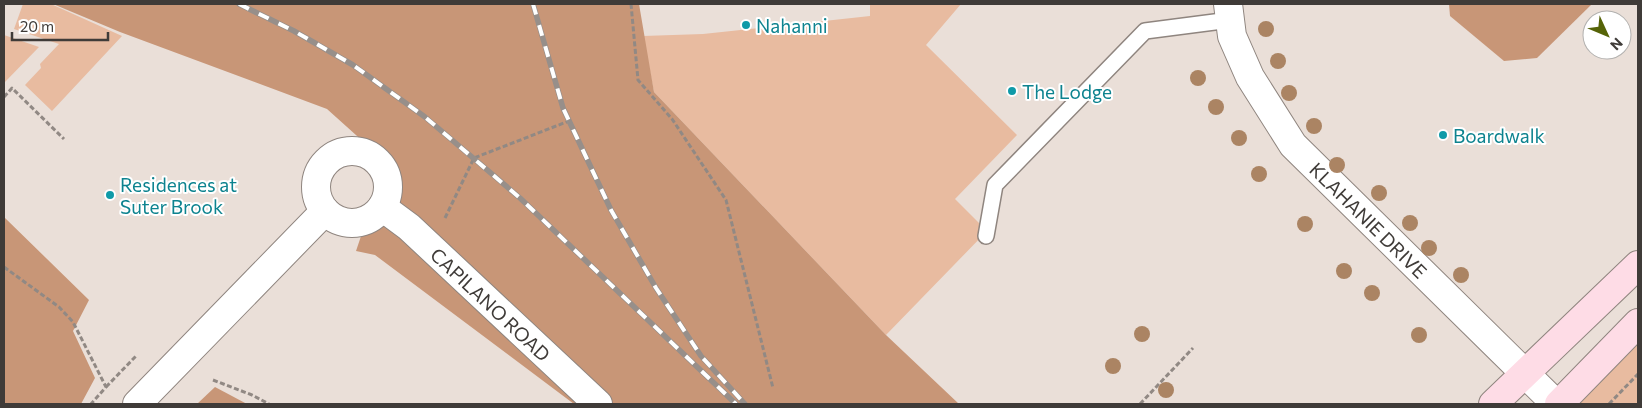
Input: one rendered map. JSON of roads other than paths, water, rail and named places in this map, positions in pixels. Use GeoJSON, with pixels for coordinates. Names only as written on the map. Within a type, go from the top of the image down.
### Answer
{"type":"FeatureCollection","features":[{"type":"Feature","properties":{"kind":"main road"},"geometry":{"type":"LineString","coordinates":[[1493,404],[1638,265]]}},
{"type":"Feature","properties":{"kind":"main road"},"geometry":{"type":"LineString","coordinates":[[1558,404],[1638,323]]}},
{"type":"Feature","properties":{"kind":"street","name":"KLAHANIE DRIVE"},"geometry":{"type":"LineString","coordinates":[[1229,12],[1232,36],[1250,78],[1293,145],[1558,404]]}},
{"type":"Feature","properties":{"kind":"street"},"geometry":{"type":"LineString","coordinates":[[352,151],[371,156],[384,170],[388,188],[382,207],[368,219],[350,223],[332,217],[325,211],[316,190],[321,168],[334,156],[352,151]]}},
{"type":"Feature","properties":{"kind":"street","name":"CAPILANO ROAD"},"geometry":{"type":"LineString","coordinates":[[382,207],[409,227],[598,404]]}},
{"type":"Feature","properties":{"kind":"street"},"geometry":{"type":"LineString","coordinates":[[137,404],[325,211]]}},
{"type":"Feature","properties":{"kind":"lane"},"geometry":{"type":"LineString","coordinates":[[986,236],[995,185],[1145,31],[1229,12]]}},
{"type":"Feature","properties":{"kind":"railway"},"geometry":{"type":"LineString","coordinates":[[239,4],[294,31],[353,65],[425,117],[520,198],[736,404]]}},
{"type":"Feature","properties":{"kind":"railway"},"geometry":{"type":"LineString","coordinates":[[533,4],[563,108],[611,210],[656,288],[701,356],[745,404]]}},
{"type":"Feature","properties":{"kind":"place","name":"Nahanni"},"geometry":{"type":"Point","coordinates":[746,25]}},
{"type":"Feature","properties":{"kind":"place","name":"The Lodge"},"geometry":{"type":"Point","coordinates":[1012,91]}},
{"type":"Feature","properties":{"kind":"place","name":"Boardwalk"},"geometry":{"type":"Point","coordinates":[1443,135]}},
{"type":"Feature","properties":{"kind":"place","name":"Residences at Suter Brook"},"geometry":{"type":"Point","coordinates":[110,195]}}]}
